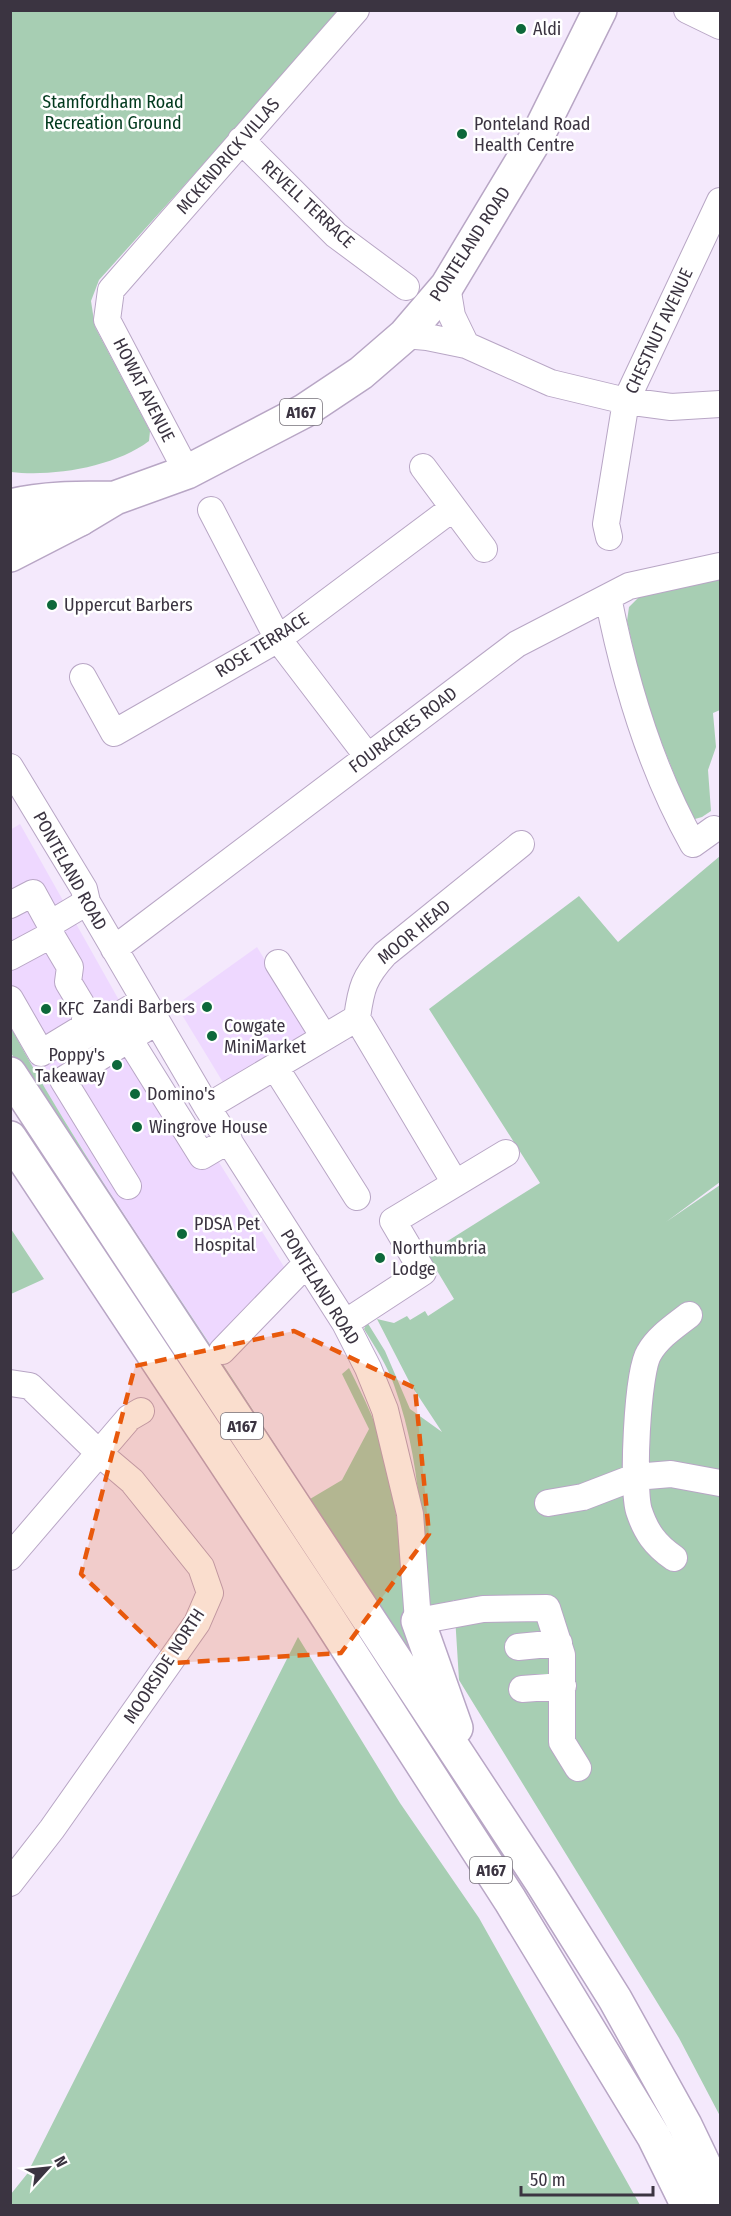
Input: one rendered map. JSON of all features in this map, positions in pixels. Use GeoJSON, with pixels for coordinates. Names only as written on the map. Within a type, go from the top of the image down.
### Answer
{"type":"FeatureCollection","features":[{"type":"Feature","properties":{"kind":"main road","name":"PONTELAND ROAD"},"geometry":{"type":"LineString","coordinates":[[10,555],[115,498],[186,472],[304,411],[361,373],[405,335],[447,286],[539,133],[600,10]]}},
{"type":"Feature","properties":{"kind":"main road","name":"PONTELAND ROAD"},"geometry":{"type":"LineString","coordinates":[[10,506],[65,499],[115,498]]}},
{"type":"Feature","properties":{"kind":"main road"},"geometry":{"type":"LineString","coordinates":[[10,528],[26,520],[37,518],[80,519]]}},
{"type":"Feature","properties":{"kind":"main road","name":"A167"},"geometry":{"type":"LineString","coordinates":[[10,1074],[473,1778],[615,1999],[685,2125],[720,2198]]}},
{"type":"Feature","properties":{"kind":"main road","name":"A167"},"geometry":{"type":"LineString","coordinates":[[10,1138],[321,1607],[510,1900],[654,2137],[688,2205]]}},
{"type":"Feature","properties":{"kind":"main road"},"geometry":{"type":"LineString","coordinates":[[418,1622],[473,1778]]}},
{"type":"Feature","properties":{"kind":"street","name":"MCKENDRICK VILLAS"},"geometry":{"type":"LineString","coordinates":[[109,306],[111,290],[356,10]]}},
{"type":"Feature","properties":{"kind":"street"},"geometry":{"type":"LineString","coordinates":[[687,10],[720,26]]}},
{"type":"Feature","properties":{"kind":"street","name":"REVELL TERRACE"},"geometry":{"type":"LineString","coordinates":[[241,140],[336,235],[406,287]]}},
{"type":"Feature","properties":{"kind":"street","name":"CHESTNUT AVENUE"},"geometry":{"type":"LineString","coordinates":[[609,537],[606,524],[626,401],[720,201]]}},
{"type":"Feature","properties":{"kind":"street"},"geometry":{"type":"LineString","coordinates":[[447,286],[452,316],[466,345]]}},
{"type":"Feature","properties":{"kind":"street","name":"HOWAT AVENUE"},"geometry":{"type":"LineString","coordinates":[[109,306],[107,320],[186,472]]}},
{"type":"Feature","properties":{"kind":"street"},"geometry":{"type":"LineString","coordinates":[[405,335],[427,336],[466,345],[551,383],[626,401],[671,407],[720,404]]}},
{"type":"Feature","properties":{"kind":"street"},"geometry":{"type":"LineString","coordinates":[[423,467],[484,549]]}},
{"type":"Feature","properties":{"kind":"street","name":"ROSE TERRACE"},"geometry":{"type":"LineString","coordinates":[[83,678],[114,733],[278,639],[453,508]]}},
{"type":"Feature","properties":{"kind":"street"},"geometry":{"type":"LineString","coordinates":[[211,510],[278,639],[368,757]]}},
{"type":"Feature","properties":{"kind":"street","name":"FOURACRES ROAD"},"geometry":{"type":"LineString","coordinates":[[114,949],[517,644],[629,586],[720,566]]}},
{"type":"Feature","properties":{"kind":"street"},"geometry":{"type":"LineString","coordinates":[[608,597],[620,654],[633,698],[650,752],[674,810],[693,844],[714,829]]}},
{"type":"Feature","properties":{"kind":"street","name":"PONTELAND ROAD"},"geometry":{"type":"LineString","coordinates":[[10,767],[150,1012],[207,1107],[345,1323],[368,1368],[385,1410],[410,1514],[418,1622]]}},
{"type":"Feature","properties":{"kind":"street","name":"MOOR HEAD"},"geometry":{"type":"LineString","coordinates":[[357,1018],[360,993],[369,971],[385,954],[521,844]]}},
{"type":"Feature","properties":{"kind":"street"},"geometry":{"type":"LineString","coordinates":[[10,905],[33,893],[70,967],[68,982],[86,1012],[84,1027],[41,1053],[10,999]]}},
{"type":"Feature","properties":{"kind":"street"},"geometry":{"type":"LineString","coordinates":[[10,957],[50,929],[85,896]]}},
{"type":"Feature","properties":{"kind":"street"},"geometry":{"type":"LineString","coordinates":[[278,963],[324,1038]]}},
{"type":"Feature","properties":{"kind":"street"},"geometry":{"type":"LineString","coordinates":[[128,1186],[63,1080],[129,1039],[150,1012]]}},
{"type":"Feature","properties":{"kind":"street"},"geometry":{"type":"LineString","coordinates":[[72,1043],[150,1012]]}},
{"type":"Feature","properties":{"kind":"street"},"geometry":{"type":"LineString","coordinates":[[207,1107],[357,1018],[456,1183]]}},
{"type":"Feature","properties":{"kind":"street"},"geometry":{"type":"LineString","coordinates":[[129,1039],[202,1156],[229,1140]]}},
{"type":"Feature","properties":{"kind":"street"},"geometry":{"type":"LineString","coordinates":[[275,1067],[357,1197]]}},
{"type":"Feature","properties":{"kind":"street"},"geometry":{"type":"LineString","coordinates":[[345,1323],[423,1272],[393,1221],[506,1153]]}},
{"type":"Feature","properties":{"kind":"street"},"geometry":{"type":"LineString","coordinates":[[222,1351],[307,1263]]}},
{"type":"Feature","properties":{"kind":"street"},"geometry":{"type":"LineString","coordinates":[[674,1558],[658,1548],[638,1509],[635,1477],[639,1405],[648,1353],[666,1333],[689,1315]]}},
{"type":"Feature","properties":{"kind":"street","name":"MOORSIDE NORTH"},"geometry":{"type":"LineString","coordinates":[[10,1383],[30,1386],[100,1454],[132,1481],[201,1567],[210,1593],[197,1623],[52,1829],[10,1883]]}},
{"type":"Feature","properties":{"kind":"street"},"geometry":{"type":"LineString","coordinates":[[10,1557],[129,1418],[141,1411]]}},
{"type":"Feature","properties":{"kind":"street"},"geometry":{"type":"LineString","coordinates":[[548,1503],[584,1497],[635,1477],[671,1474],[720,1483]]}},
{"type":"Feature","properties":{"kind":"street"},"geometry":{"type":"LineString","coordinates":[[418,1622],[483,1609],[547,1608],[562,1655],[562,1742],[578,1768]]}},
{"type":"Feature","properties":{"kind":"street"},"geometry":{"type":"LineString","coordinates":[[518,1647],[559,1643]]}},
{"type":"Feature","properties":{"kind":"street"},"geometry":{"type":"LineString","coordinates":[[522,1689],[563,1686]]}},
{"type":"Feature","properties":{"kind":"highlighted area"},"geometry":{"type":"Polygon","coordinates":[[[294,1331],[415,1388],[429,1534],[341,1653],[173,1663],[81,1574],[135,1366],[294,1331]]]}},
{"type":"Feature","properties":{"kind":"shaded area"},"geometry":{"type":"Polygon","coordinates":[[[20,824],[129,1018],[286,1270],[212,1347],[129,1225],[39,1079],[11,1026],[10,830],[20,824]]]}},
{"type":"Feature","properties":{"kind":"shaded area"},"geometry":{"type":"Polygon","coordinates":[[[257,947],[309,1032],[224,1084],[176,1005],[257,947]]]}},
{"type":"Feature","properties":{"kind":"green space","name":"Stamfordham Road Recreation Ground"},"geometry":{"type":"Polygon","coordinates":[[[10,11],[341,11],[99,280],[91,301],[95,327],[150,431],[149,441],[119,458],[101,464],[45,473],[11,472],[10,11]]]}},
{"type":"Feature","properties":{"kind":"green space"},"geometry":{"type":"Polygon","coordinates":[[[720,579],[720,710],[713,713],[716,747],[708,770],[711,811],[695,819],[690,814],[645,701],[627,621],[629,607],[639,597],[720,579]]]}},
{"type":"Feature","properties":{"kind":"green space"},"geometry":{"type":"Polygon","coordinates":[[[720,856],[720,1182],[666,1222],[720,1185],[720,2116],[679,2038],[459,1680],[454,1600],[441,1608],[432,1607],[426,1597],[418,1490],[409,1437],[391,1378],[364,1329],[367,1322],[385,1351],[410,1409],[442,1432],[411,1385],[377,1319],[394,1323],[407,1316],[410,1320],[425,1311],[428,1316],[454,1299],[427,1254],[540,1183],[429,1009],[579,896],[618,942],[720,856]]]}},
{"type":"Feature","properties":{"kind":"green space"},"geometry":{"type":"Polygon","coordinates":[[[10,1026],[82,1149],[310,1499],[342,1480],[369,1429],[342,1374],[349,1368],[380,1438],[392,1485],[410,1649],[405,1653],[117,1219],[11,1053],[10,1026]]]}},
{"type":"Feature","properties":{"kind":"green space"},"geometry":{"type":"Polygon","coordinates":[[[11,1229],[44,1279],[10,1294],[11,1229]]]}},
{"type":"Feature","properties":{"kind":"green space"},"geometry":{"type":"Polygon","coordinates":[[[298,1637],[400,1803],[479,1918],[640,2205],[11,2205],[11,2194],[27,2174],[298,1637]]]}},
{"type":"Feature","properties":{"kind":"place","name":"Aldi"},"geometry":{"type":"Point","coordinates":[521,29]}},
{"type":"Feature","properties":{"kind":"place","name":"Ponteland Road Health Centre"},"geometry":{"type":"Point","coordinates":[462,134]}},
{"type":"Feature","properties":{"kind":"place","name":"Uppercut Barbers"},"geometry":{"type":"Point","coordinates":[52,605]}},
{"type":"Feature","properties":{"kind":"place","name":"Zandi Barbers"},"geometry":{"type":"Point","coordinates":[207,1007]}},
{"type":"Feature","properties":{"kind":"place","name":"KFC"},"geometry":{"type":"Point","coordinates":[46,1009]}},
{"type":"Feature","properties":{"kind":"place","name":"Cowgate MiniMarket"},"geometry":{"type":"Point","coordinates":[212,1036]}},
{"type":"Feature","properties":{"kind":"place","name":"Poppy's Takeaway"},"geometry":{"type":"Point","coordinates":[117,1065]}},
{"type":"Feature","properties":{"kind":"place","name":"Domino's"},"geometry":{"type":"Point","coordinates":[135,1094]}},
{"type":"Feature","properties":{"kind":"place","name":"Wingrove House"},"geometry":{"type":"Point","coordinates":[137,1127]}},
{"type":"Feature","properties":{"kind":"place","name":"PDSA Pet Hospital"},"geometry":{"type":"Point","coordinates":[182,1234]}},
{"type":"Feature","properties":{"kind":"place","name":"Northumbria Lodge"},"geometry":{"type":"Point","coordinates":[380,1258]}}]}
